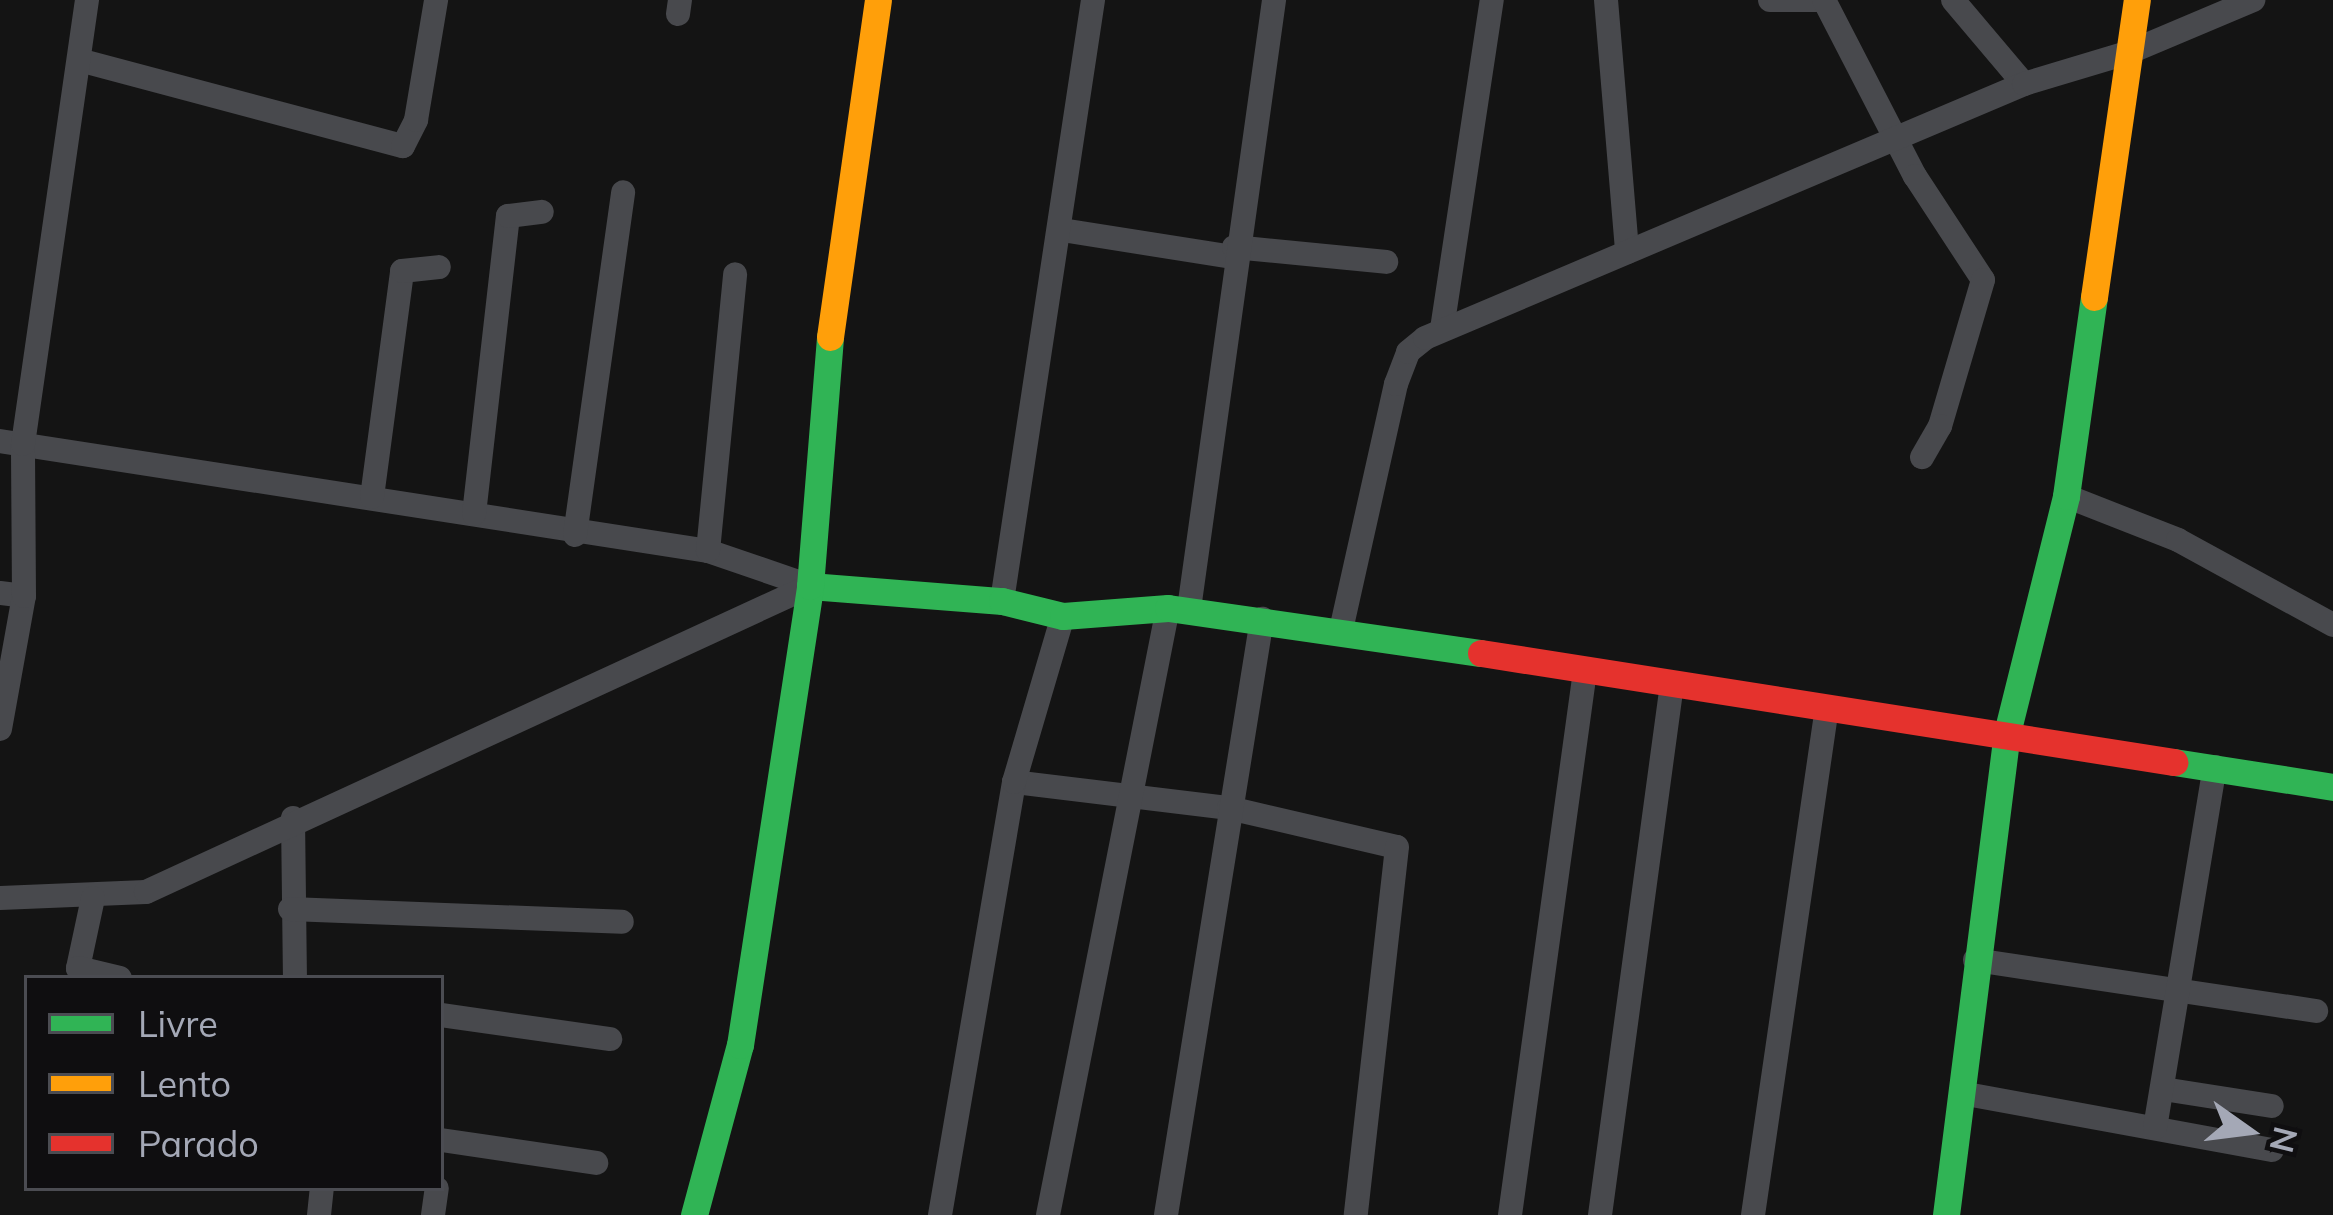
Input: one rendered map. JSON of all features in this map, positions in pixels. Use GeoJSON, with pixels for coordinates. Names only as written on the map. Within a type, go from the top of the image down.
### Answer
{"type":"FeatureCollection","features":[{"type":"Feature","properties":{"kind":"street"},"geometry":{"type":"LineString","coordinates":[[0,729],[12,595],[11,442],[87,0]]}},
{"type":"Feature","properties":{"kind":"street"},"geometry":{"type":"LineString","coordinates":[[79,60],[403,146],[416,120],[436,0]]}},
{"type":"Feature","properties":{"kind":"street"},"geometry":{"type":"LineString","coordinates":[[694,1215],[740,1045],[810,586],[832,313],[878,0]]}},
{"type":"Feature","properties":{"kind":"street"},"geometry":{"type":"LineString","coordinates":[[1003,601],[1094,0]]}},
{"type":"Feature","properties":{"kind":"street"},"geometry":{"type":"LineString","coordinates":[[1048,1215],[1130,793],[1178,609],[1274,0]]}},
{"type":"Feature","properties":{"kind":"street"},"geometry":{"type":"LineString","coordinates":[[1442,329],[1492,0]]}},
{"type":"Feature","properties":{"kind":"street"},"geometry":{"type":"LineString","coordinates":[[1606,0],[1628,252]]}},
{"type":"Feature","properties":{"kind":"street"},"geometry":{"type":"LineString","coordinates":[[1770,0],[1822,0],[1984,280],[1940,426],[1922,457]]}},
{"type":"Feature","properties":{"kind":"street"},"geometry":{"type":"LineString","coordinates":[[1953,0],[2024,84]]}},
{"type":"Feature","properties":{"kind":"street"},"geometry":{"type":"LineString","coordinates":[[1946,1215],[2007,733],[2066,496],[2137,0]]}},
{"type":"Feature","properties":{"kind":"street"},"geometry":{"type":"LineString","coordinates":[[1341,630],[1396,384],[1408,352],[1442,329],[1900,142],[2024,84],[2130,52],[2228,6],[2253,0]]}},
{"type":"Feature","properties":{"kind":"street"},"geometry":{"type":"LineString","coordinates":[[575,535],[623,192]]}},
{"type":"Feature","properties":{"kind":"street"},"geometry":{"type":"LineString","coordinates":[[474,514],[508,216],[542,212]]}},
{"type":"Feature","properties":{"kind":"street"},"geometry":{"type":"LineString","coordinates":[[1062,230],[1233,252],[1386,262]]}},
{"type":"Feature","properties":{"kind":"street"},"geometry":{"type":"LineString","coordinates":[[372,497],[402,271],[440,266]]}},
{"type":"Feature","properties":{"kind":"street"},"geometry":{"type":"LineString","coordinates":[[708,551],[735,274]]}},
{"type":"Feature","properties":{"kind":"street"},"geometry":{"type":"LineString","coordinates":[[11,442],[372,497],[575,535],[708,551],[810,586],[1003,601],[1063,616],[1178,609],[1262,619],[2333,787]]}},
{"type":"Feature","properties":{"kind":"street"},"geometry":{"type":"LineString","coordinates":[[2066,496],[2178,540],[2333,625]]}},
{"type":"Feature","properties":{"kind":"street"},"geometry":{"type":"LineString","coordinates":[[0,898],[92,898],[146,892],[293,818],[592,691],[810,586]]}},
{"type":"Feature","properties":{"kind":"street"},"geometry":{"type":"LineString","coordinates":[[940,1215],[1013,782],[1063,616]]}},
{"type":"Feature","properties":{"kind":"street"},"geometry":{"type":"LineString","coordinates":[[1166,1215],[1262,619]]}},
{"type":"Feature","properties":{"kind":"street"},"geometry":{"type":"LineString","coordinates":[[1510,1215],[1585,671]]}},
{"type":"Feature","properties":{"kind":"street"},"geometry":{"type":"LineString","coordinates":[[1600,1215],[1672,684]]}},
{"type":"Feature","properties":{"kind":"street"},"geometry":{"type":"LineString","coordinates":[[1754,1215],[1827,706]]}},
{"type":"Feature","properties":{"kind":"street"},"geometry":{"type":"LineString","coordinates":[[2155,1128],[2216,767]]}},
{"type":"Feature","properties":{"kind":"street"},"geometry":{"type":"LineString","coordinates":[[1013,782],[1229,808],[1397,847],[1356,1215]]}},
{"type":"Feature","properties":{"kind":"street"},"geometry":{"type":"LineString","coordinates":[[293,818],[290,909],[295,975]]}},
{"type":"Feature","properties":{"kind":"street"},"geometry":{"type":"LineString","coordinates":[[92,898],[78,968],[107,975]]}},
{"type":"Feature","properties":{"kind":"street"},"geometry":{"type":"LineString","coordinates":[[290,909],[622,922]]}},
{"type":"Feature","properties":{"kind":"street"},"geometry":{"type":"LineString","coordinates":[[1975,960],[2316,1010]]}},
{"type":"Feature","properties":{"kind":"street"},"geometry":{"type":"LineString","coordinates":[[444,1015],[610,1039]]}},
{"type":"Feature","properties":{"kind":"street"},"geometry":{"type":"LineString","coordinates":[[2163,1089],[2272,1106]]}},
{"type":"Feature","properties":{"kind":"street"},"geometry":{"type":"LineString","coordinates":[[1961,1093],[2272,1150]]}},
{"type":"Feature","properties":{"kind":"street"},"geometry":{"type":"LineString","coordinates":[[444,1146],[596,1163]]}},
{"type":"Feature","properties":{"kind":"traffic: fast"},"geometry":{"type":"LineString","coordinates":[[1946,1215],[2007,733],[2066,496],[2094,297]]}},
{"type":"Feature","properties":{"kind":"traffic: fast"},"geometry":{"type":"LineString","coordinates":[[694,1215],[740,1045],[810,586],[830,337]]}},
{"type":"Feature","properties":{"kind":"traffic: fast"},"geometry":{"type":"LineString","coordinates":[[810,586],[1002,601],[1063,616],[1168,608],[1481,653]]}},
{"type":"Feature","properties":{"kind":"traffic: fast"},"geometry":{"type":"LineString","coordinates":[[2174,762],[2333,787]]}},
{"type":"Feature","properties":{"kind":"traffic: slow"},"geometry":{"type":"LineString","coordinates":[[830,337],[878,0]]}},
{"type":"Feature","properties":{"kind":"traffic: slow"},"geometry":{"type":"LineString","coordinates":[[2094,297],[2137,0]]}},
{"type":"Feature","properties":{"kind":"traffic: jam"},"geometry":{"type":"LineString","coordinates":[[1481,653],[2174,762]]}}]}
